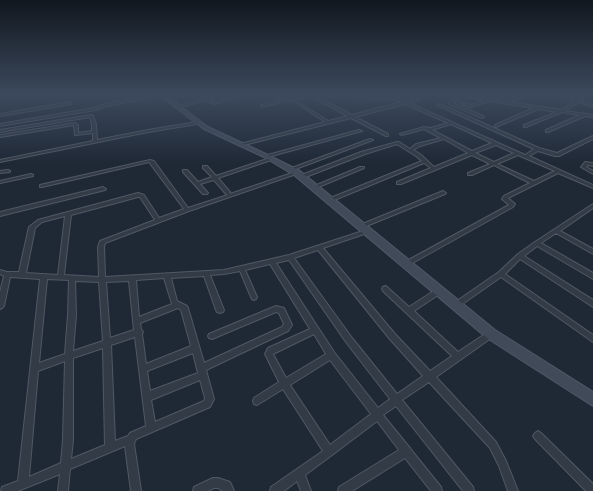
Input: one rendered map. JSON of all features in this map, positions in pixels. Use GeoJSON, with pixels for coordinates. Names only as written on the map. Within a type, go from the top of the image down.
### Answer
{"type":"FeatureCollection","features":[{"type":"Feature","properties":{"kind":"street"},"geometry":{"type":"LineString","coordinates":[[0,125],[52,117]]}},
{"type":"Feature","properties":{"kind":"street"},"geometry":{"type":"LineString","coordinates":[[0,130],[85,117]]}},
{"type":"Feature","properties":{"kind":"street"},"geometry":{"type":"LineString","coordinates":[[91,117],[95,132],[95,142]]}},
{"type":"Feature","properties":{"kind":"street"},"geometry":{"type":"LineString","coordinates":[[190,117],[197,123],[269,158],[296,173],[491,334],[593,399]]}},
{"type":"Feature","properties":{"kind":"street"},"geometry":{"type":"LineString","coordinates":[[319,117],[328,123]]}},
{"type":"Feature","properties":{"kind":"street"},"geometry":{"type":"LineString","coordinates":[[242,145],[352,117],[386,135]]}},
{"type":"Feature","properties":{"kind":"street"},"geometry":{"type":"LineString","coordinates":[[438,117],[593,187]]}},
{"type":"Feature","properties":{"kind":"street"},"geometry":{"type":"LineString","coordinates":[[466,117],[537,149],[557,155],[593,136]]}},
{"type":"Feature","properties":{"kind":"street"},"geometry":{"type":"LineString","coordinates":[[496,126],[517,117]]}},
{"type":"Feature","properties":{"kind":"street"},"geometry":{"type":"LineString","coordinates":[[525,126],[547,117]]}},
{"type":"Feature","properties":{"kind":"street"},"geometry":{"type":"LineString","coordinates":[[547,131],[581,117]]}},
{"type":"Feature","properties":{"kind":"street"},"geometry":{"type":"LineString","coordinates":[[0,161],[197,123]]}},
{"type":"Feature","properties":{"kind":"street"},"geometry":{"type":"LineString","coordinates":[[402,134],[451,123]]}},
{"type":"Feature","properties":{"kind":"street"},"geometry":{"type":"LineString","coordinates":[[0,136],[75,124],[76,134],[95,132]]}},
{"type":"Feature","properties":{"kind":"street"},"geometry":{"type":"LineString","coordinates":[[428,129],[533,184]]}},
{"type":"Feature","properties":{"kind":"street"},"geometry":{"type":"LineString","coordinates":[[196,184],[269,158],[360,131]]}},
{"type":"Feature","properties":{"kind":"street"},"geometry":{"type":"LineString","coordinates":[[411,150],[418,145],[444,138]]}},
{"type":"Feature","properties":{"kind":"street"},"geometry":{"type":"LineString","coordinates":[[296,173],[371,140]]}},
{"type":"Feature","properties":{"kind":"street"},"geometry":{"type":"LineString","coordinates":[[110,448],[107,343],[102,280],[102,242],[187,210],[296,173],[398,143],[411,150],[433,168]]}},
{"type":"Feature","properties":{"kind":"street"},"geometry":{"type":"LineString","coordinates":[[399,183],[433,168],[496,144]]}},
{"type":"Feature","properties":{"kind":"street"},"geometry":{"type":"LineString","coordinates":[[526,156],[537,149]]}},
{"type":"Feature","properties":{"kind":"street"},"geometry":{"type":"LineString","coordinates":[[470,174],[518,153]]}},
{"type":"Feature","properties":{"kind":"street"},"geometry":{"type":"LineString","coordinates":[[42,186],[150,161],[187,210]]}},
{"type":"Feature","properties":{"kind":"street"},"geometry":{"type":"LineString","coordinates":[[330,200],[425,161]]}},
{"type":"Feature","properties":{"kind":"street"},"geometry":{"type":"LineString","coordinates":[[593,165],[587,163],[583,167],[593,173]]}},
{"type":"Feature","properties":{"kind":"street"},"geometry":{"type":"LineString","coordinates":[[205,167],[228,192]]}},
{"type":"Feature","properties":{"kind":"street"},"geometry":{"type":"LineString","coordinates":[[314,187],[362,168]]}},
{"type":"Feature","properties":{"kind":"street"},"geometry":{"type":"LineString","coordinates":[[0,172],[8,171]]}},
{"type":"Feature","properties":{"kind":"street"},"geometry":{"type":"LineString","coordinates":[[185,171],[205,193]]}},
{"type":"Feature","properties":{"kind":"street"},"geometry":{"type":"LineString","coordinates":[[407,264],[511,206],[512,204],[505,198],[559,171]]}},
{"type":"Feature","properties":{"kind":"street"},"geometry":{"type":"LineString","coordinates":[[0,182],[31,174]]}},
{"type":"Feature","properties":{"kind":"street"},"geometry":{"type":"LineString","coordinates":[[0,214],[103,189]]}},
{"type":"Feature","properties":{"kind":"street"},"geometry":{"type":"LineString","coordinates":[[0,306],[3,273],[102,280],[206,273],[242,268],[272,262],[319,247],[365,229],[443,193]]}},
{"type":"Feature","properties":{"kind":"street"},"geometry":{"type":"LineString","coordinates":[[22,274],[33,225],[40,221],[140,195],[158,221]]}},
{"type":"Feature","properties":{"kind":"street"},"geometry":{"type":"LineString","coordinates":[[456,305],[501,274],[520,256],[537,243],[593,206]]}},
{"type":"Feature","properties":{"kind":"street"},"geometry":{"type":"LineString","coordinates":[[61,278],[68,214]]}},
{"type":"Feature","properties":{"kind":"street"},"geometry":{"type":"LineString","coordinates":[[556,231],[593,252]]}},
{"type":"Feature","properties":{"kind":"street"},"geometry":{"type":"LineString","coordinates":[[537,243],[593,276]]}},
{"type":"Feature","properties":{"kind":"street"},"geometry":{"type":"LineString","coordinates":[[319,247],[392,336],[493,445],[503,464],[513,491]]}},
{"type":"Feature","properties":{"kind":"street"},"geometry":{"type":"LineString","coordinates":[[520,256],[593,304]]}},
{"type":"Feature","properties":{"kind":"street"},"geometry":{"type":"LineString","coordinates":[[290,257],[349,340],[469,491]]}},
{"type":"Feature","properties":{"kind":"street"},"geometry":{"type":"LineString","coordinates":[[272,262],[331,355],[408,451],[437,491]]}},
{"type":"Feature","properties":{"kind":"street"},"geometry":{"type":"LineString","coordinates":[[242,268],[254,297]]}},
{"type":"Feature","properties":{"kind":"street"},"geometry":{"type":"LineString","coordinates":[[206,273],[220,310]]}},
{"type":"Feature","properties":{"kind":"street"},"geometry":{"type":"LineString","coordinates":[[501,274],[593,339]]}},
{"type":"Feature","properties":{"kind":"street"},"geometry":{"type":"LineString","coordinates":[[23,483],[44,276]]}},
{"type":"Feature","properties":{"kind":"street"},"geometry":{"type":"LineString","coordinates":[[6,491],[131,439],[133,436],[209,402],[210,399],[184,308],[174,301],[167,276]]}},
{"type":"Feature","properties":{"kind":"street"},"geometry":{"type":"LineString","coordinates":[[132,278],[136,321],[139,332],[151,428]]}},
{"type":"Feature","properties":{"kind":"street"},"geometry":{"type":"LineString","coordinates":[[63,491],[68,440],[72,279]]}},
{"type":"Feature","properties":{"kind":"street"},"geometry":{"type":"LineString","coordinates":[[384,289],[458,357]]}},
{"type":"Feature","properties":{"kind":"street"},"geometry":{"type":"LineString","coordinates":[[409,311],[439,291]]}},
{"type":"Feature","properties":{"kind":"street"},"geometry":{"type":"LineString","coordinates":[[136,321],[178,305]]}},
{"type":"Feature","properties":{"kind":"street"},"geometry":{"type":"LineString","coordinates":[[147,397],[202,372],[285,329],[288,325],[281,310],[278,309],[212,336]]}},
{"type":"Feature","properties":{"kind":"street"},"geometry":{"type":"LineString","coordinates":[[315,330],[269,352],[269,355],[284,383],[329,452]]}},
{"type":"Feature","properties":{"kind":"street"},"geometry":{"type":"LineString","coordinates":[[34,368],[139,332]]}},
{"type":"Feature","properties":{"kind":"street"},"geometry":{"type":"LineString","coordinates":[[275,491],[300,474],[397,399],[491,334]]}},
{"type":"Feature","properties":{"kind":"street"},"geometry":{"type":"LineString","coordinates":[[144,369],[196,348]]}},
{"type":"Feature","properties":{"kind":"street"},"geometry":{"type":"LineString","coordinates":[[256,401],[331,355]]}},
{"type":"Feature","properties":{"kind":"street"},"geometry":{"type":"LineString","coordinates":[[538,436],[593,491]]}},
{"type":"Feature","properties":{"kind":"street"},"geometry":{"type":"LineString","coordinates":[[131,439],[130,446],[136,491]]}},
{"type":"Feature","properties":{"kind":"street"},"geometry":{"type":"LineString","coordinates":[[343,491],[408,451]]}},
{"type":"Feature","properties":{"kind":"street"},"geometry":{"type":"LineString","coordinates":[[300,474],[306,491]]}},
{"type":"Feature","properties":{"kind":"street"},"geometry":{"type":"LineString","coordinates":[[198,491],[218,482],[226,486],[229,491]]}}]}
